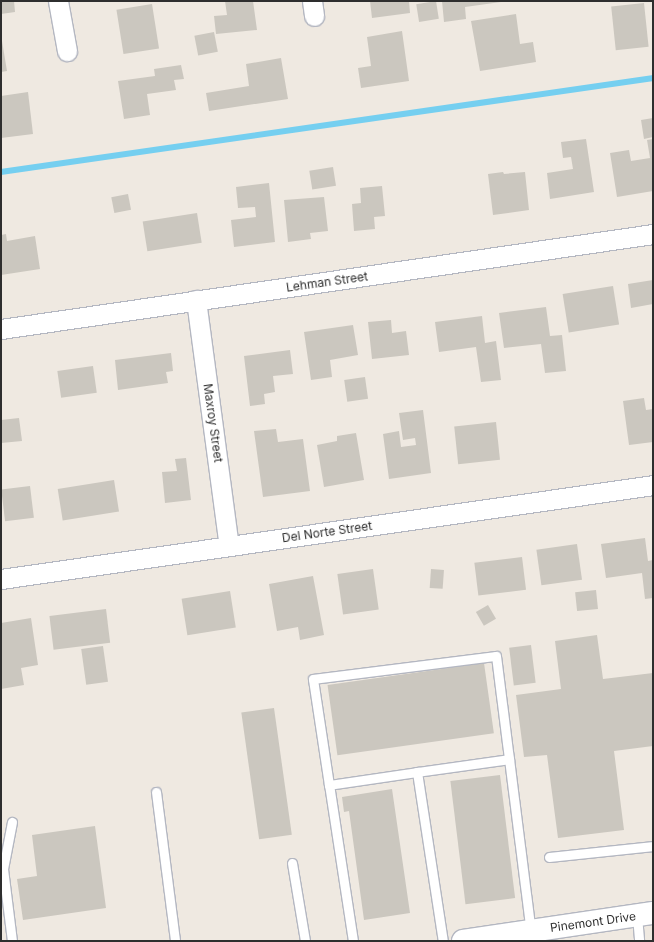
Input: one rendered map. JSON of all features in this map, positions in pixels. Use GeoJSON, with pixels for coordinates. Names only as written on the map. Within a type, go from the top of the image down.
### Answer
{"type":"FeatureCollection","features":[{"type":"Feature","properties":{"kind":"main road","name":"Pinemont Drive"},"geometry":{"type":"LineString","coordinates":[[463,941],[532,936],[645,915]]}},
{"type":"Feature","properties":{"kind":"street"},"geometry":{"type":"LineString","coordinates":[[58,1],[67,51]]}},
{"type":"Feature","properties":{"kind":"street","name":"Lehman Street"},"geometry":{"type":"LineString","coordinates":[[1,329],[653,234]]}},
{"type":"Feature","properties":{"kind":"street","name":"Maxroy Street"},"geometry":{"type":"LineString","coordinates":[[196,300],[229,546]]}},
{"type":"Feature","properties":{"kind":"street","name":"Del Norte Street"},"geometry":{"type":"LineString","coordinates":[[1,579],[653,485]]}},
{"type":"Feature","properties":{"kind":"lane"},"geometry":{"type":"LineString","coordinates":[[352,941],[313,679],[496,656],[532,936]]}},
{"type":"Feature","properties":{"kind":"lane"},"geometry":{"type":"LineString","coordinates":[[329,785],[509,759]]}},
{"type":"Feature","properties":{"kind":"lane"},"geometry":{"type":"LineString","coordinates":[[417,772],[443,941]]}},
{"type":"Feature","properties":{"kind":"lane"},"geometry":{"type":"LineString","coordinates":[[156,792],[175,941]]}},
{"type":"Feature","properties":{"kind":"lane"},"geometry":{"type":"LineString","coordinates":[[12,822],[3,869],[12,941]]}},
{"type":"Feature","properties":{"kind":"lane"},"geometry":{"type":"LineString","coordinates":[[549,857],[653,846]]}},
{"type":"Feature","properties":{"kind":"lane"},"geometry":{"type":"LineString","coordinates":[[292,863],[305,941]]}},
{"type":"Feature","properties":{"kind":"lane"},"geometry":{"type":"LineString","coordinates":[[640,941],[645,915]]}},
{"type":"Feature","properties":{"kind":"building"},"geometry":{"type":"Polygon","coordinates":[[[1,1],[14,1],[15,12],[1,14],[1,1]]]}},
{"type":"Feature","properties":{"kind":"building"},"geometry":{"type":"Polygon","coordinates":[[[225,1],[253,1],[257,30],[216,34],[214,16],[227,15],[225,1]]]}},
{"type":"Feature","properties":{"kind":"building"},"geometry":{"type":"Polygon","coordinates":[[[370,1],[409,1],[410,13],[372,18],[370,1]]]}},
{"type":"Feature","properties":{"kind":"building"},"geometry":{"type":"Polygon","coordinates":[[[436,1],[439,19],[419,22],[416,4],[436,1]]]}},
{"type":"Feature","properties":{"kind":"building"},"geometry":{"type":"Polygon","coordinates":[[[442,1],[501,2],[465,7],[466,19],[444,22],[442,1]]]}},
{"type":"Feature","properties":{"kind":"building"},"geometry":{"type":"Polygon","coordinates":[[[644,3],[649,47],[616,50],[611,6],[644,3]]]}},
{"type":"Feature","properties":{"kind":"building"},"geometry":{"type":"Polygon","coordinates":[[[152,4],[159,48],[123,54],[116,10],[152,4]]]}},
{"type":"Feature","properties":{"kind":"building"},"geometry":{"type":"Polygon","coordinates":[[[516,14],[520,44],[533,42],[536,62],[480,71],[471,21],[516,14]]]}},
{"type":"Feature","properties":{"kind":"building"},"geometry":{"type":"Polygon","coordinates":[[[402,31],[409,81],[361,88],[358,68],[371,66],[367,37],[402,31]]]}},
{"type":"Feature","properties":{"kind":"building"},"geometry":{"type":"Polygon","coordinates":[[[214,32],[218,52],[198,55],[194,36],[214,32]]]}},
{"type":"Feature","properties":{"kind":"building"},"geometry":{"type":"Polygon","coordinates":[[[1,35],[7,71],[1,72],[1,35]]]}},
{"type":"Feature","properties":{"kind":"building"},"geometry":{"type":"Polygon","coordinates":[[[281,58],[288,99],[209,111],[206,93],[249,86],[246,64],[281,58]]]}},
{"type":"Feature","properties":{"kind":"building"},"geometry":{"type":"Polygon","coordinates":[[[181,65],[184,79],[174,80],[176,90],[147,94],[150,115],[124,119],[118,81],[155,76],[154,69],[181,65]]]}},
{"type":"Feature","properties":{"kind":"building"},"geometry":{"type":"Polygon","coordinates":[[[28,92],[33,134],[1,138],[1,96],[28,92]]]}},
{"type":"Feature","properties":{"kind":"building"},"geometry":{"type":"Polygon","coordinates":[[[653,118],[653,137],[644,139],[641,120],[653,118]]]}},
{"type":"Feature","properties":{"kind":"building"},"geometry":{"type":"Polygon","coordinates":[[[586,139],[594,192],[550,199],[547,173],[573,169],[571,157],[563,158],[561,142],[586,139]]]}},
{"type":"Feature","properties":{"kind":"building"},"geometry":{"type":"Polygon","coordinates":[[[653,139],[653,191],[617,197],[610,153],[629,150],[631,161],[650,158],[647,140],[653,139]]]}},
{"type":"Feature","properties":{"kind":"building"},"geometry":{"type":"Polygon","coordinates":[[[333,167],[336,186],[312,190],[309,171],[333,167]]]}},
{"type":"Feature","properties":{"kind":"building"},"geometry":{"type":"Polygon","coordinates":[[[503,172],[504,174],[525,172],[529,210],[493,215],[488,174],[503,172]]]}},
{"type":"Feature","properties":{"kind":"building"},"geometry":{"type":"Polygon","coordinates":[[[269,183],[275,242],[234,247],[231,220],[256,217],[255,207],[238,208],[236,187],[269,183]]]}},
{"type":"Feature","properties":{"kind":"building"},"geometry":{"type":"Polygon","coordinates":[[[382,186],[385,216],[374,217],[375,229],[354,231],[352,204],[361,203],[360,188],[382,186]]]}},
{"type":"Feature","properties":{"kind":"building"},"geometry":{"type":"Polygon","coordinates":[[[128,194],[131,210],[114,213],[111,197],[128,194]]]}},
{"type":"Feature","properties":{"kind":"building"},"geometry":{"type":"Polygon","coordinates":[[[324,197],[328,231],[310,233],[311,239],[288,242],[284,200],[324,197]]]}},
{"type":"Feature","properties":{"kind":"building"},"geometry":{"type":"Polygon","coordinates":[[[197,213],[202,243],[147,251],[143,222],[197,213]]]}},
{"type":"Feature","properties":{"kind":"building"},"geometry":{"type":"Polygon","coordinates":[[[6,234],[7,241],[35,236],[40,269],[1,275],[1,235],[6,234]]]}},
{"type":"Feature","properties":{"kind":"building"},"geometry":{"type":"Polygon","coordinates":[[[653,280],[653,304],[631,308],[628,284],[653,280]]]}},
{"type":"Feature","properties":{"kind":"building"},"geometry":{"type":"Polygon","coordinates":[[[613,286],[619,325],[569,332],[563,294],[613,286]]]}},
{"type":"Feature","properties":{"kind":"building"},"geometry":{"type":"Polygon","coordinates":[[[546,307],[550,336],[562,335],[566,371],[545,373],[541,344],[504,348],[499,313],[546,307]]]}},
{"type":"Feature","properties":{"kind":"building"},"geometry":{"type":"Polygon","coordinates":[[[482,316],[485,343],[496,341],[501,380],[481,382],[476,347],[439,352],[435,322],[482,316]]]}},
{"type":"Feature","properties":{"kind":"building"},"geometry":{"type":"Polygon","coordinates":[[[391,320],[392,333],[406,331],[409,355],[372,359],[368,322],[391,320]]]}},
{"type":"Feature","properties":{"kind":"building"},"geometry":{"type":"Polygon","coordinates":[[[353,325],[358,355],[330,360],[332,377],[311,380],[304,332],[353,325]]]}},
{"type":"Feature","properties":{"kind":"building"},"geometry":{"type":"Polygon","coordinates":[[[290,350],[293,374],[273,376],[275,392],[264,394],[265,404],[250,406],[244,356],[290,350]]]}},
{"type":"Feature","properties":{"kind":"building"},"geometry":{"type":"Polygon","coordinates":[[[171,353],[173,371],[166,372],[168,383],[118,390],[115,360],[171,353]]]}},
{"type":"Feature","properties":{"kind":"building"},"geometry":{"type":"Polygon","coordinates":[[[93,366],[97,393],[61,398],[57,371],[93,366]]]}},
{"type":"Feature","properties":{"kind":"building"},"geometry":{"type":"Polygon","coordinates":[[[365,377],[368,399],[347,402],[344,380],[365,377]]]}},
{"type":"Feature","properties":{"kind":"building"},"geometry":{"type":"Polygon","coordinates":[[[644,398],[646,410],[653,409],[653,442],[629,445],[623,401],[644,398]]]}},
{"type":"Feature","properties":{"kind":"building"},"geometry":{"type":"Polygon","coordinates":[[[423,410],[431,473],[389,479],[383,434],[399,431],[401,447],[416,445],[415,438],[403,440],[399,413],[423,410]]]}},
{"type":"Feature","properties":{"kind":"building"},"geometry":{"type":"Polygon","coordinates":[[[19,418],[22,441],[1,443],[1,420],[19,418]]]}},
{"type":"Feature","properties":{"kind":"building"},"geometry":{"type":"Polygon","coordinates":[[[496,422],[500,460],[458,464],[454,426],[496,422]]]}},
{"type":"Feature","properties":{"kind":"building"},"geometry":{"type":"Polygon","coordinates":[[[276,429],[278,442],[303,439],[310,491],[263,497],[254,431],[276,429]]]}},
{"type":"Feature","properties":{"kind":"building"},"geometry":{"type":"Polygon","coordinates":[[[356,433],[364,480],[324,487],[317,445],[337,441],[337,436],[356,433]]]}},
{"type":"Feature","properties":{"kind":"building"},"geometry":{"type":"Polygon","coordinates":[[[186,458],[191,500],[165,503],[162,472],[177,471],[175,459],[186,458]]]}},
{"type":"Feature","properties":{"kind":"building"},"geometry":{"type":"Polygon","coordinates":[[[114,480],[119,512],[63,521],[58,489],[114,480]]]}},
{"type":"Feature","properties":{"kind":"building"},"geometry":{"type":"Polygon","coordinates":[[[30,486],[34,518],[5,521],[1,490],[30,486]]]}},
{"type":"Feature","properties":{"kind":"building"},"geometry":{"type":"Polygon","coordinates":[[[645,538],[648,561],[653,560],[653,598],[645,599],[642,573],[606,578],[601,544],[645,538]]]}},
{"type":"Feature","properties":{"kind":"building"},"geometry":{"type":"Polygon","coordinates":[[[577,544],[582,580],[541,585],[536,550],[577,544]]]}},
{"type":"Feature","properties":{"kind":"building"},"geometry":{"type":"Polygon","coordinates":[[[522,557],[526,590],[478,596],[474,563],[522,557]]]}},
{"type":"Feature","properties":{"kind":"building"},"geometry":{"type":"Polygon","coordinates":[[[373,569],[379,610],[343,615],[337,574],[373,569]]]}},
{"type":"Feature","properties":{"kind":"building"},"geometry":{"type":"Polygon","coordinates":[[[431,569],[444,570],[443,589],[430,588],[431,569]]]}},
{"type":"Feature","properties":{"kind":"building"},"geometry":{"type":"Polygon","coordinates":[[[313,576],[324,635],[300,640],[298,627],[277,631],[269,584],[313,576]]]}},
{"type":"Feature","properties":{"kind":"building"},"geometry":{"type":"Polygon","coordinates":[[[596,590],[598,609],[577,611],[575,592],[596,590]]]}},
{"type":"Feature","properties":{"kind":"building"},"geometry":{"type":"Polygon","coordinates":[[[230,591],[236,628],[187,635],[182,599],[230,591]]]}},
{"type":"Feature","properties":{"kind":"building"},"geometry":{"type":"Polygon","coordinates":[[[488,605],[496,619],[484,626],[476,612],[488,605]]]}},
{"type":"Feature","properties":{"kind":"building"},"geometry":{"type":"Polygon","coordinates":[[[106,609],[110,643],[54,650],[49,616],[106,609]]]}},
{"type":"Feature","properties":{"kind":"building"},"geometry":{"type":"Polygon","coordinates":[[[31,618],[38,665],[21,668],[24,685],[1,689],[1,623],[31,618]]]}},
{"type":"Feature","properties":{"kind":"building"},"geometry":{"type":"Polygon","coordinates":[[[597,635],[603,679],[653,673],[653,746],[614,751],[624,830],[558,838],[547,755],[524,757],[516,695],[561,689],[555,641],[597,635]]]}},
{"type":"Feature","properties":{"kind":"building"},"geometry":{"type":"Polygon","coordinates":[[[531,645],[536,683],[514,685],[509,648],[531,645]]]}},
{"type":"Feature","properties":{"kind":"building"},"geometry":{"type":"Polygon","coordinates":[[[103,646],[108,682],[86,685],[81,649],[103,646]]]}},
{"type":"Feature","properties":{"kind":"building"},"geometry":{"type":"Polygon","coordinates":[[[484,663],[494,733],[337,755],[328,685],[484,663]]]}},
{"type":"Feature","properties":{"kind":"building"},"geometry":{"type":"Polygon","coordinates":[[[274,708],[292,835],[259,839],[241,713],[274,708]]]}},
{"type":"Feature","properties":{"kind":"building"},"geometry":{"type":"Polygon","coordinates":[[[500,775],[515,898],[465,904],[450,781],[500,775]]]}},
{"type":"Feature","properties":{"kind":"building"},"geometry":{"type":"Polygon","coordinates":[[[392,789],[410,913],[364,920],[349,811],[344,812],[342,797],[392,789]]]}},
{"type":"Feature","properties":{"kind":"building"},"geometry":{"type":"Polygon","coordinates":[[[95,826],[106,908],[23,920],[17,879],[37,876],[32,835],[95,826]]]}},
{"type":"Feature","properties":{"kind":"waterway"},"geometry":{"type":"LineString","coordinates":[[1,172],[653,78]]}}]}
